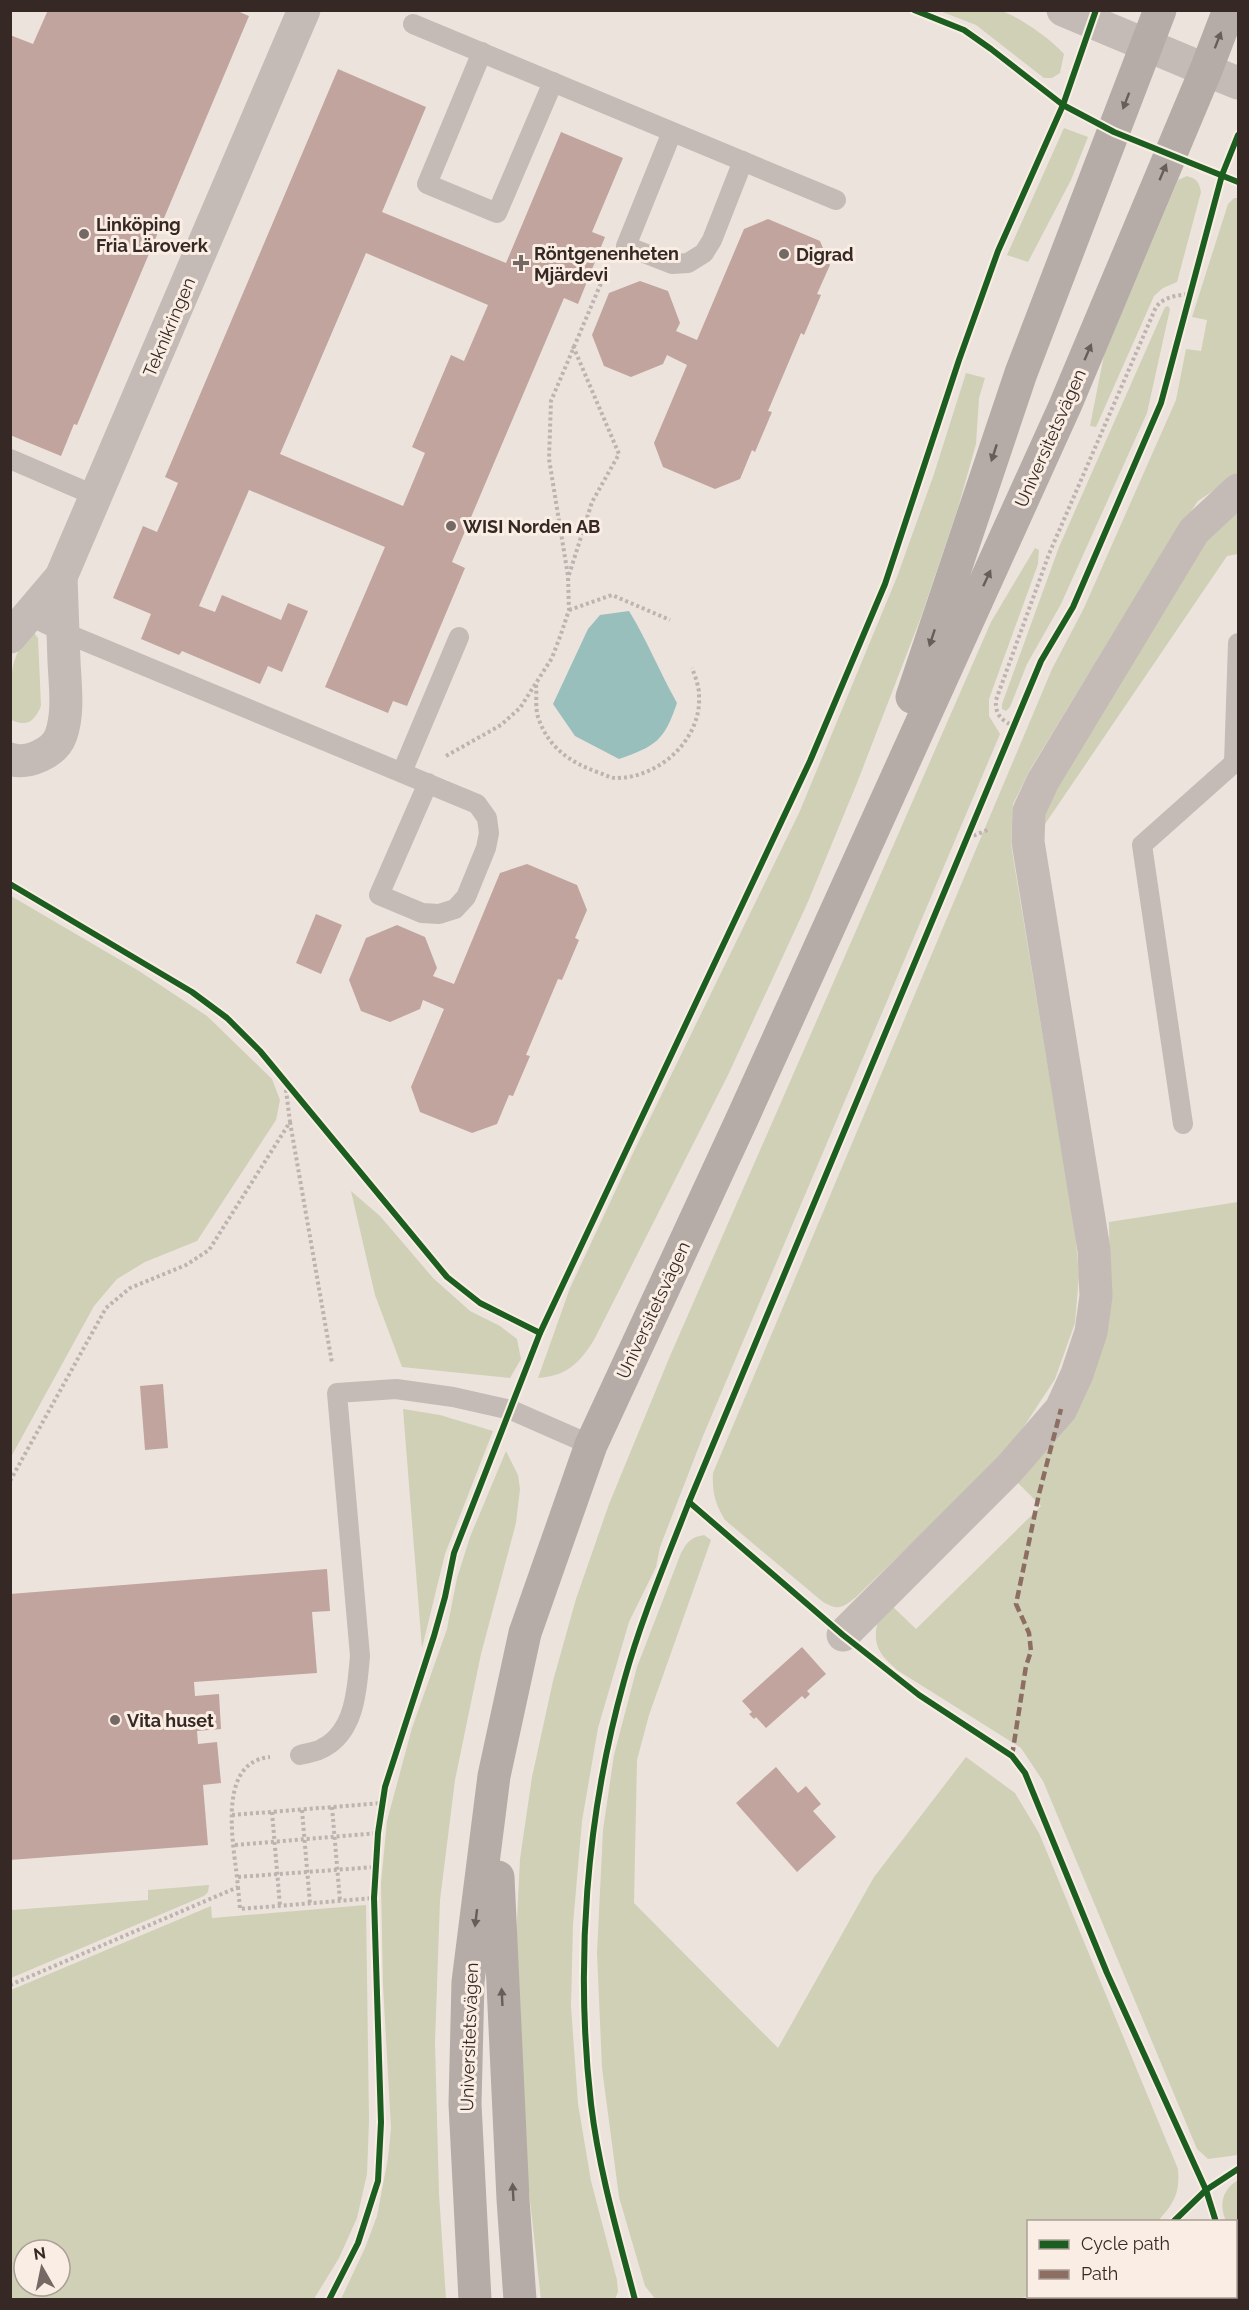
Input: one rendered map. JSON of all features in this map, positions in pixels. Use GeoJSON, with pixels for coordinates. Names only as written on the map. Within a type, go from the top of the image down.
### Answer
{"type":"FeatureCollection","features":[{"type":"Feature","properties":{"kind":"main road","name":"Universitetsvägen"},"geometry":{"type":"LineString","coordinates":[[858,861],[1021,373],[1160,10]]}},
{"type":"Feature","properties":{"kind":"main road","name":"Universitetsvägen"},"geometry":{"type":"LineString","coordinates":[[476,2300],[465,2104],[468,1982],[494,1776],[525,1633],[591,1444],[747,1108],[1065,406],[1229,10]]}},
{"type":"Feature","properties":{"kind":"main road","name":"Universitetsvägen"},"geometry":{"type":"LineString","coordinates":[[494,1776],[501,1980],[520,2300]]}},
{"type":"Feature","properties":{"kind":"street","name":"Teknikringen"},"geometry":{"type":"LineString","coordinates":[[19,626],[61,577],[304,10]]}},
{"type":"Feature","properties":{"kind":"street"},"geometry":{"type":"LineString","coordinates":[[1063,10],[1239,83]]}},
{"type":"Feature","properties":{"kind":"street"},"geometry":{"type":"LineString","coordinates":[[843,1635],[1009,1469],[1061,1409],[1077,1374],[1091,1332],[1096,1296],[1094,1250],[1028,842],[1029,811],[1042,781],[1194,531],[1239,490]]}},
{"type":"Feature","properties":{"kind":"street","name":"Teknikringen"},"geometry":{"type":"LineString","coordinates":[[10,759],[18,762],[34,758],[50,750],[61,738],[65,716],[61,577]]}},
{"type":"Feature","properties":{"kind":"lane"},"geometry":{"type":"LineString","coordinates":[[413,24],[836,200]]}},
{"type":"Feature","properties":{"kind":"lane"},"geometry":{"type":"LineString","coordinates":[[482,52],[427,184],[497,213],[553,82]]}},
{"type":"Feature","properties":{"kind":"lane"},"geometry":{"type":"LineString","coordinates":[[672,132],[627,246],[672,264],[688,263],[704,253],[712,240],[743,161]]}},
{"type":"Feature","properties":{"kind":"lane"},"geometry":{"type":"LineString","coordinates":[[10,459],[96,496]]}},
{"type":"Feature","properties":{"kind":"lane"},"geometry":{"type":"LineString","coordinates":[[19,626],[63,632],[402,772],[428,783],[477,804],[487,818],[489,833],[486,848],[466,897],[455,909],[439,914],[422,913],[379,895],[428,783]]}},
{"type":"Feature","properties":{"kind":"lane"},"geometry":{"type":"LineString","coordinates":[[402,772],[459,637]]}},
{"type":"Feature","properties":{"kind":"lane"},"geometry":{"type":"LineString","coordinates":[[1183,1124],[1142,845],[1236,763],[1239,643]]}},
{"type":"Feature","properties":{"kind":"lane"},"geometry":{"type":"LineString","coordinates":[[300,1755],[323,1749],[341,1732],[356,1699],[360,1656],[337,1393],[396,1389],[453,1397],[511,1410],[591,1444]]}},
{"type":"Feature","properties":{"kind":"path"},"geometry":{"type":"LineString","coordinates":[[428,783],[443,758],[501,725],[520,708],[552,658],[569,610],[568,576],[549,459],[550,401],[612,258],[627,246]]}},
{"type":"Feature","properties":{"kind":"path"},"geometry":{"type":"LineString","coordinates":[[1015,727],[999,717],[995,709],[996,700],[1049,554],[1156,307],[1161,300],[1170,296],[1189,294]]}},
{"type":"Feature","properties":{"kind":"path"},"geometry":{"type":"LineString","coordinates":[[568,576],[592,502],[619,454],[573,346]]}},
{"type":"Feature","properties":{"kind":"path"},"geometry":{"type":"LineString","coordinates":[[569,610],[612,595],[670,620]]}},
{"type":"Feature","properties":{"kind":"path"},"geometry":{"type":"LineString","coordinates":[[536,684],[537,715],[547,738],[565,757],[616,779],[637,775],[657,767],[676,753],[690,733],[698,712],[699,693],[692,668]]}},
{"type":"Feature","properties":{"kind":"path"},"geometry":{"type":"LineString","coordinates":[[285,1082],[337,1393]]}},
{"type":"Feature","properties":{"kind":"path"},"geometry":{"type":"LineString","coordinates":[[10,1481],[106,1308],[130,1288],[186,1265],[209,1250],[290,1122]]}},
{"type":"Feature","properties":{"kind":"path"},"geometry":{"type":"LineString","coordinates":[[300,1755],[263,1758],[246,1768],[237,1781],[231,1802],[240,1909],[374,1898]]}},
{"type":"Feature","properties":{"kind":"path"},"geometry":{"type":"LineString","coordinates":[[232,1815],[382,1803]]}},
{"type":"Feature","properties":{"kind":"path"},"geometry":{"type":"LineString","coordinates":[[332,1807],[340,1901]]}},
{"type":"Feature","properties":{"kind":"path"},"geometry":{"type":"LineString","coordinates":[[302,1810],[310,1904]]}},
{"type":"Feature","properties":{"kind":"path"},"geometry":{"type":"LineString","coordinates":[[272,1812],[279,1906]]}},
{"type":"Feature","properties":{"kind":"path"},"geometry":{"type":"LineString","coordinates":[[235,1845],[378,1833]]}},
{"type":"Feature","properties":{"kind":"path"},"geometry":{"type":"LineString","coordinates":[[237,1877],[375,1867]]}},
{"type":"Feature","properties":{"kind":"path"},"geometry":{"type":"LineString","coordinates":[[10,1985],[238,1887]]}},
{"type":"Feature","properties":{"kind":"green space"},"geometry":{"type":"Polygon","coordinates":[[[990,9],[1013,16],[1042,35],[1064,54],[1060,73],[1052,78],[1044,78],[976,25],[940,11],[990,9]]]}},
{"type":"Feature","properties":{"kind":"green space"},"geometry":{"type":"Polygon","coordinates":[[[1064,128],[1088,137],[1071,180],[1028,262],[1007,255],[1064,128]]]}},
{"type":"Feature","properties":{"kind":"green space"},"geometry":{"type":"Polygon","coordinates":[[[1187,176],[1197,181],[1201,192],[1177,282],[1163,288],[1154,296],[1096,427],[1090,426],[1104,355],[1178,180],[1187,176]]]}},
{"type":"Feature","properties":{"kind":"green space"},"geometry":{"type":"Polygon","coordinates":[[[1234,198],[1238,198],[1238,474],[1198,501],[1162,554],[1031,768],[1013,804],[1011,844],[1075,1231],[1079,1275],[1075,1323],[1055,1379],[1023,1428],[988,1470],[856,1597],[844,1606],[833,1607],[823,1602],[725,1520],[715,1498],[713,1473],[1052,669],[1084,608],[1176,400],[1186,349],[1201,351],[1207,320],[1192,317],[1228,204],[1234,198]]]}},
{"type":"Feature","properties":{"kind":"green space"},"geometry":{"type":"Polygon","coordinates":[[[1168,306],[1170,309],[1147,413],[1061,604],[1027,664],[1010,707],[1006,711],[1002,709],[1002,704],[1059,547],[1165,307],[1168,306]]]}},
{"type":"Feature","properties":{"kind":"green space"},"geometry":{"type":"Polygon","coordinates":[[[966,373],[985,378],[979,398],[976,444],[958,508],[921,617],[857,783],[807,904],[728,1075],[594,1340],[583,1356],[571,1367],[556,1375],[538,1378],[570,1288],[634,1151],[799,813],[897,577],[934,474],[966,373]]]}},
{"type":"Feature","properties":{"kind":"green space"},"geometry":{"type":"Polygon","coordinates":[[[1238,510],[1238,554],[1227,556],[1043,827],[1046,803],[1198,551],[1238,510]]]}},
{"type":"Feature","properties":{"kind":"green space"},"geometry":{"type":"Polygon","coordinates":[[[1035,548],[1039,550],[1038,564],[989,699],[989,716],[1000,734],[703,1436],[660,1547],[656,1567],[629,1622],[598,1728],[582,1821],[573,1924],[571,2006],[578,2104],[591,2181],[617,2280],[618,2292],[615,2299],[541,2300],[528,2182],[516,1941],[520,1859],[532,1777],[553,1681],[576,1599],[609,1504],[670,1356],[991,622],[1035,548]]]}},
{"type":"Feature","properties":{"kind":"green space"},"geometry":{"type":"Polygon","coordinates":[[[34,633],[38,638],[41,706],[33,719],[21,723],[11,720],[12,672],[19,650],[34,633]]]}},
{"type":"Feature","properties":{"kind":"green space"},"geometry":{"type":"Polygon","coordinates":[[[11,896],[139,971],[207,1016],[272,1079],[280,1100],[276,1120],[197,1241],[145,1262],[117,1279],[94,1306],[11,1457],[11,896]]]}},
{"type":"Feature","properties":{"kind":"green space"},"geometry":{"type":"Polygon","coordinates":[[[351,1191],[380,1216],[433,1278],[470,1311],[500,1326],[517,1339],[521,1359],[510,1378],[402,1367],[375,1295],[351,1191]]]}},
{"type":"Feature","properties":{"kind":"green space"},"geometry":{"type":"Polygon","coordinates":[[[1238,1202],[1238,2155],[1208,2159],[1197,2149],[1043,1781],[1021,1748],[897,1670],[879,1650],[876,1628],[881,1615],[890,1604],[916,1629],[1041,1506],[1016,1481],[1110,1287],[1109,1222],[1238,1202]]]}},
{"type":"Feature","properties":{"kind":"green space"},"geometry":{"type":"Polygon","coordinates":[[[403,1409],[440,1415],[493,1431],[445,1554],[422,1648],[403,1409]]]}},
{"type":"Feature","properties":{"kind":"green space"},"geometry":{"type":"Polygon","coordinates":[[[506,1451],[518,1475],[520,1489],[516,1523],[481,1654],[455,1780],[440,1900],[435,2042],[439,2194],[446,2299],[341,2299],[377,2216],[391,2128],[383,1985],[381,1883],[387,1821],[412,1728],[447,1629],[457,1578],[470,1537],[506,1451]]]}},
{"type":"Feature","properties":{"kind":"green space"},"geometry":{"type":"Polygon","coordinates":[[[704,1535],[711,1540],[649,1715],[637,1760],[634,1903],[778,2048],[874,1877],[966,1757],[1015,1793],[1039,1833],[1178,2169],[1175,2198],[1159,2220],[1027,2220],[1027,2296],[1015,2300],[656,2300],[645,2286],[619,2197],[602,2068],[597,1953],[603,1830],[614,1755],[637,1667],[681,1553],[685,1546],[696,1537],[704,1535]]]}},
{"type":"Feature","properties":{"kind":"green space"},"geometry":{"type":"Polygon","coordinates":[[[209,1885],[208,1892],[204,1896],[11,1978],[11,1910],[148,1900],[148,1890],[209,1885]]]}},
{"type":"Feature","properties":{"kind":"green space"},"geometry":{"type":"Polygon","coordinates":[[[366,1905],[369,2120],[367,2174],[357,2218],[339,2258],[314,2299],[11,2299],[11,1990],[211,1906],[212,1918],[366,1905]]]}},
{"type":"Feature","properties":{"kind":"green space"},"geometry":{"type":"Polygon","coordinates":[[[1238,2180],[1238,2255],[1237,2220],[1226,2220],[1223,2209],[1225,2193],[1238,2180]]]}},
{"type":"Feature","properties":{"kind":"green space"},"geometry":{"type":"Polygon","coordinates":[[[1226,2298],[1226,2299],[1082,2299],[1226,2298]]]}},
{"type":"Feature","properties":{"kind":"water"},"geometry":{"type":"Polygon","coordinates":[[[629,611],[677,703],[668,726],[657,740],[642,750],[619,759],[575,736],[553,704],[588,629],[600,615],[629,611]]]}},
{"type":"Feature","properties":{"kind":"building","name":"Linköping Fria Läroverk"},"geometry":{"type":"Polygon","coordinates":[[[48,10],[235,10],[249,16],[77,425],[74,424],[61,456],[10,435],[10,35],[33,44],[48,10]]]}},
{"type":"Feature","properties":{"kind":"building"},"geometry":{"type":"Polygon","coordinates":[[[338,69],[426,107],[382,212],[506,263],[561,132],[623,158],[592,232],[605,237],[578,304],[564,298],[452,562],[465,568],[407,706],[393,701],[388,713],[325,687],[385,547],[249,490],[199,606],[215,612],[222,595],[281,620],[288,603],[308,611],[282,672],[268,666],[260,684],[182,651],[179,655],[141,639],[151,614],[113,598],[143,526],[157,532],[178,483],[165,477],[338,69]],[[366,253],[280,454],[403,506],[425,453],[412,447],[451,355],[464,361],[488,305],[366,253]]]}},
{"type":"Feature","properties":{"kind":"building"},"geometry":{"type":"Polygon","coordinates":[[[768,219],[820,241],[830,265],[817,294],[821,295],[804,335],[801,333],[768,411],[772,412],[755,452],[752,450],[740,479],[715,489],[663,467],[654,443],[687,365],[667,355],[663,364],[631,377],[604,366],[592,335],[609,293],[640,281],[668,291],[680,323],[676,331],[697,340],[744,229],[768,219]]]}},
{"type":"Feature","properties":{"kind":"building"},"geometry":{"type":"Polygon","coordinates":[[[527,864],[577,885],[587,910],[575,938],[579,940],[562,980],[558,979],[526,1055],[530,1056],[513,1096],[509,1095],[497,1124],[472,1133],[420,1112],[411,1087],[444,1009],[423,1000],[420,1009],[390,1022],[361,1011],[349,980],[366,938],[397,925],[425,937],[437,968],[433,976],[454,984],[500,873],[527,864]]]}},
{"type":"Feature","properties":{"kind":"building"},"geometry":{"type":"Polygon","coordinates":[[[316,914],[342,925],[321,974],[296,963],[316,914]]]}},
{"type":"Feature","properties":{"kind":"building"},"geometry":{"type":"Polygon","coordinates":[[[163,1384],[168,1448],[145,1450],[140,1386],[163,1384]]]}},
{"type":"Feature","properties":{"kind":"building","name":"Vita huset"},"geometry":{"type":"Polygon","coordinates":[[[327,1569],[330,1611],[312,1612],[317,1673],[194,1682],[195,1696],[219,1694],[221,1729],[197,1731],[198,1744],[217,1742],[221,1783],[203,1785],[208,1845],[10,1860],[10,1594],[327,1569]]]}},
{"type":"Feature","properties":{"kind":"building"},"geometry":{"type":"Polygon","coordinates":[[[802,1647],[826,1674],[807,1691],[810,1694],[805,1699],[802,1696],[766,1728],[756,1717],[754,1719],[749,1714],[752,1712],[742,1701],[802,1647]]]}},
{"type":"Feature","properties":{"kind":"building"},"geometry":{"type":"Polygon","coordinates":[[[776,1767],[798,1793],[806,1786],[821,1804],[813,1811],[836,1837],[797,1872],[736,1803],[776,1767]]]}},
{"type":"Feature","properties":{"kind":"marked path"},"geometry":{"type":"LineString","coordinates":[[1012,1756],[1026,1666],[1031,1651],[1029,1633],[1016,1604],[1039,1494],[1061,1409]]}},
{"type":"Feature","properties":{"kind":"marked path"},"geometry":{"type":"LineString","coordinates":[[1237,2290],[1238,2296]]}},
{"type":"Feature","properties":{"kind":"cycle path"},"geometry":{"type":"LineString","coordinates":[[914,10],[964,30],[1063,105],[1114,132],[1238,182]]}},
{"type":"Feature","properties":{"kind":"cycle path"},"geometry":{"type":"LineString","coordinates":[[329,2300],[358,2243],[378,2181],[381,2122],[374,1898],[378,1833],[385,1787],[434,1636],[454,1553],[540,1333],[810,761],[885,584],[959,360],[998,251],[1063,105],[1096,10]]}},
{"type":"Feature","properties":{"kind":"cycle path"},"geometry":{"type":"LineString","coordinates":[[635,2300],[594,2129],[586,2051],[584,1998],[584,1944],[593,1838],[611,1732],[624,1681],[646,1613],[689,1502],[1041,661],[1073,607],[1161,403],[1222,175],[1238,135]]}},
{"type":"Feature","properties":{"kind":"cycle path"},"geometry":{"type":"LineString","coordinates":[[10,884],[192,992],[227,1018],[260,1051],[447,1277],[480,1303],[540,1333]]}},
{"type":"Feature","properties":{"kind":"cycle path"},"geometry":{"type":"LineString","coordinates":[[689,1502],[843,1635],[919,1695],[1012,1756],[1025,1773],[1107,1973],[1206,2190],[1215,2220]]}},
{"type":"Feature","properties":{"kind":"cycle path"},"geometry":{"type":"LineString","coordinates":[[1175,2220],[1206,2190],[1238,2169]]}},
{"type":"Feature","properties":{"kind":"place","name":"Linköping Fria Läroverk"},"geometry":{"type":"Point","coordinates":[84,234]}},
{"type":"Feature","properties":{"kind":"place","name":"Digrad"},"geometry":{"type":"Point","coordinates":[784,254]}},
{"type":"Feature","properties":{"kind":"place","name":"Röntgenenheten Mjärdevi"},"geometry":{"type":"Point","coordinates":[521,263]}},
{"type":"Feature","properties":{"kind":"place","name":"WISI Norden AB"},"geometry":{"type":"Point","coordinates":[451,526]}},
{"type":"Feature","properties":{"kind":"place","name":"Vita huset"},"geometry":{"type":"Point","coordinates":[115,1720]}}]}
